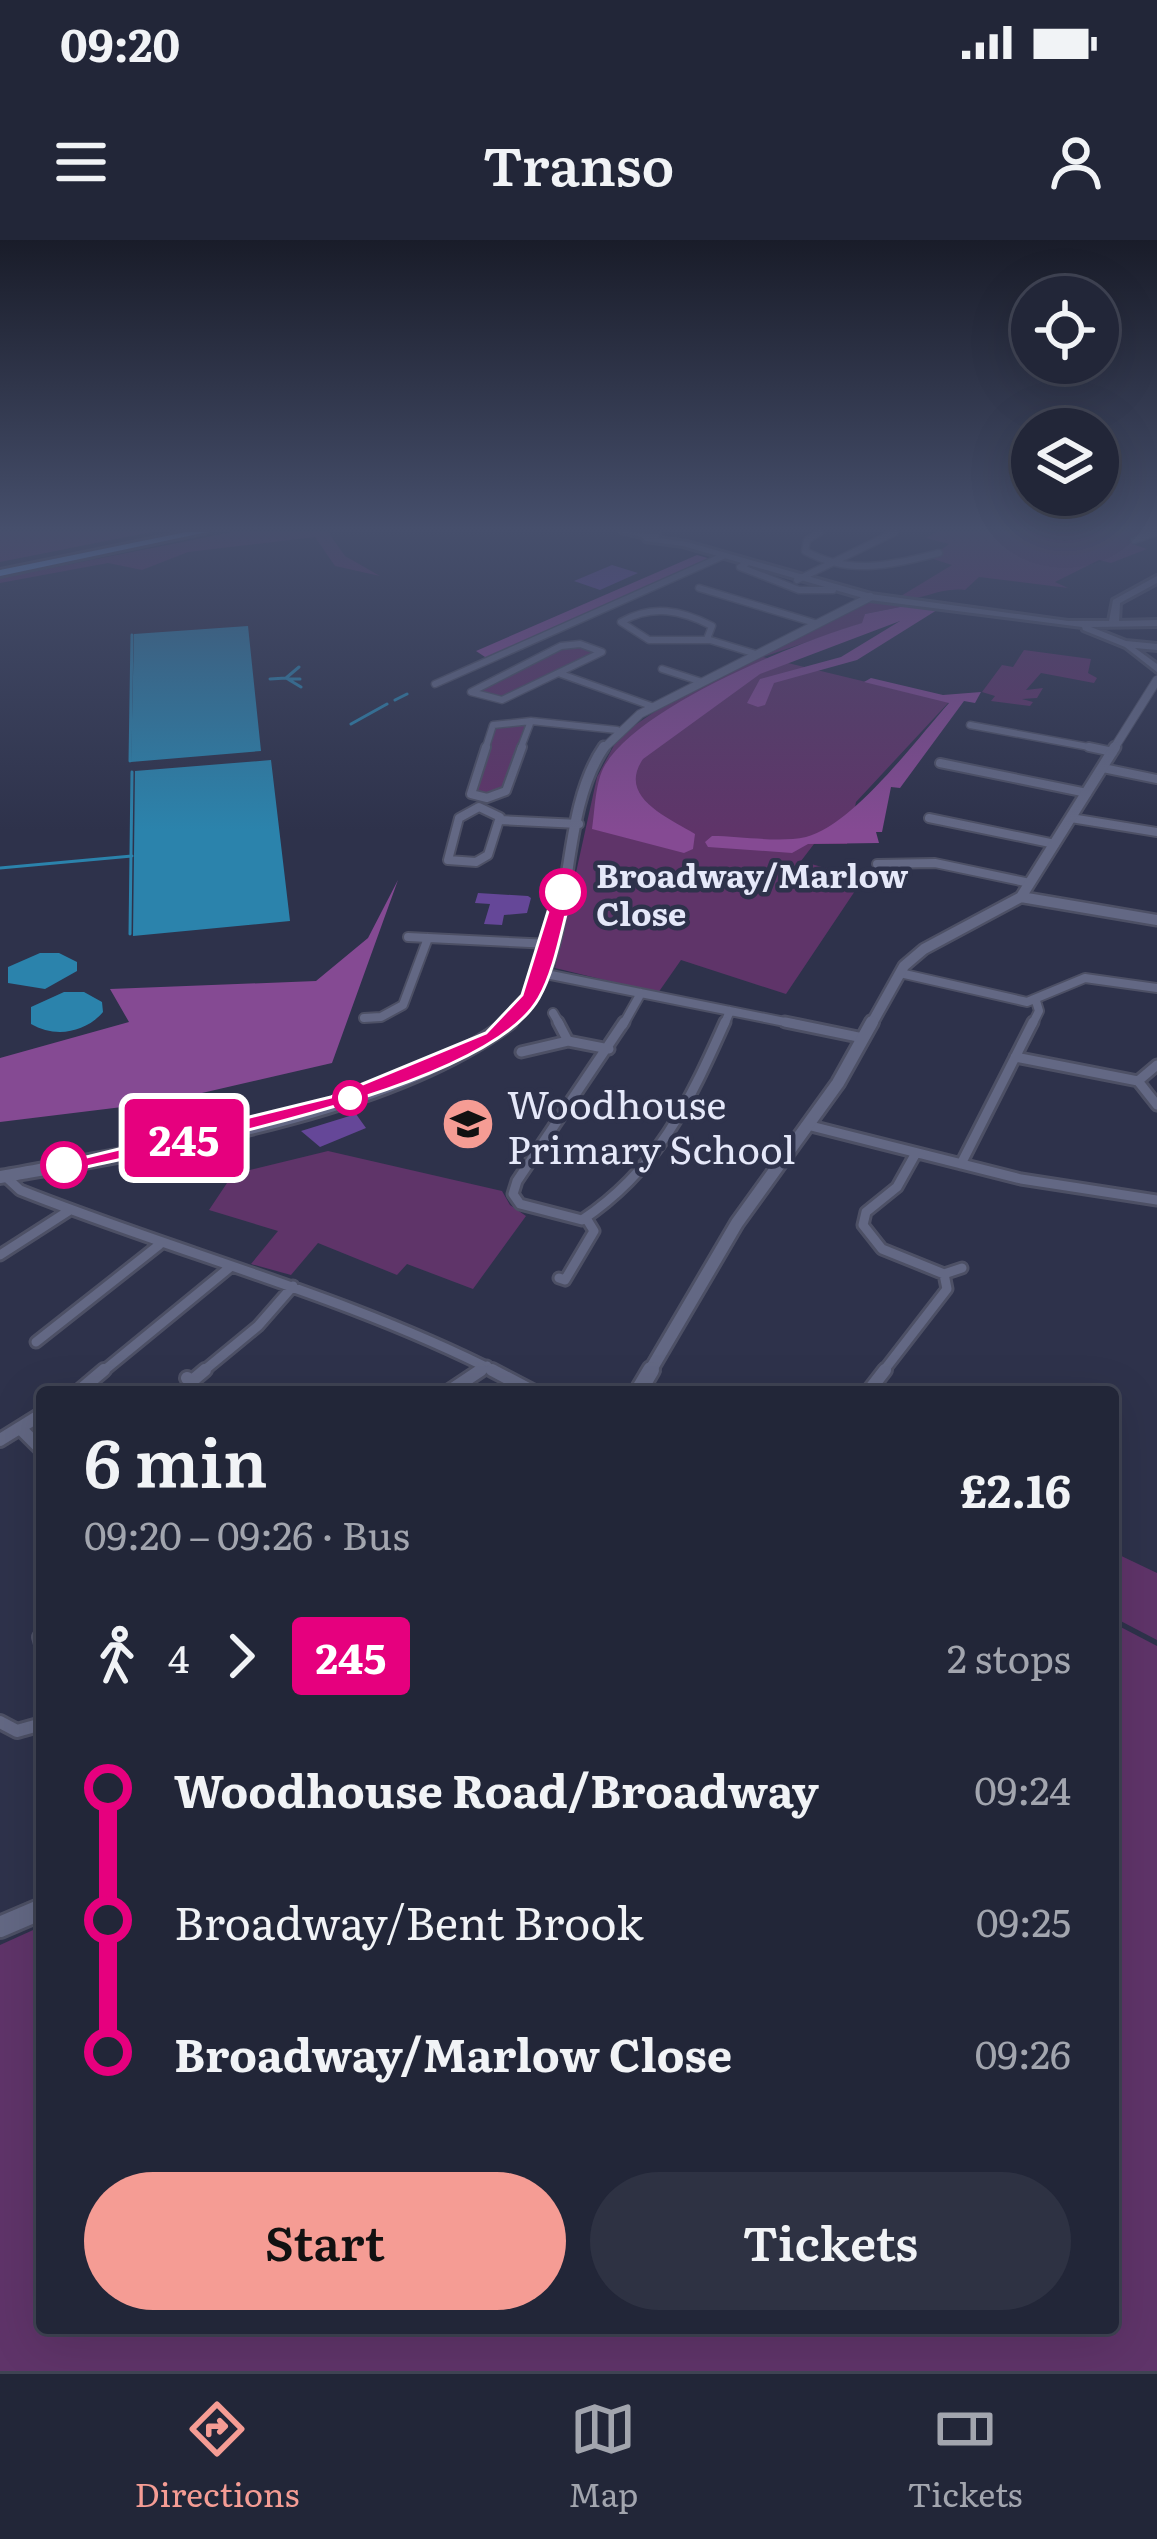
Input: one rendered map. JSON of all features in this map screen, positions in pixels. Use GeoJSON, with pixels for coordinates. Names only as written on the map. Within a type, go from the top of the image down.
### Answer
{"type":"FeatureCollection","features":[{"type":"Feature","properties":{"kind":"main road"},"geometry":{"type":"LineString","coordinates":[[1090,631],[1124,644],[1157,669]]}},
{"type":"Feature","properties":{"kind":"main road"},"geometry":{"type":"LineString","coordinates":[[1106,631],[1110,638]]}},
{"type":"Feature","properties":{"kind":"main road"},"geometry":{"type":"LineString","coordinates":[[1124,644],[1157,647]]}},
{"type":"Feature","properties":{"kind":"street"},"geometry":{"type":"LineString","coordinates":[[435,684],[553,631]]}},
{"type":"Feature","properties":{"kind":"street"},"geometry":{"type":"LineString","coordinates":[[629,631],[666,642],[707,639],[756,654]]}},
{"type":"Feature","properties":{"kind":"street"},"geometry":{"type":"LineString","coordinates":[[707,639],[710,631]]}},
{"type":"Feature","properties":{"kind":"street"},"geometry":{"type":"LineString","coordinates":[[523,1386],[419,1333],[292,1286],[159,1245],[9,1185],[2,1177],[367,1092],[505,1029],[524,1008],[541,973],[592,763],[617,730],[803,631]]}},
{"type":"Feature","properties":{"kind":"street"},"geometry":{"type":"LineString","coordinates":[[561,674],[602,652],[580,644],[561,646],[471,692],[502,700],[561,674],[654,707]]}},
{"type":"Feature","properties":{"kind":"street"},"geometry":{"type":"LineString","coordinates":[[662,669],[701,682]]}},
{"type":"Feature","properties":{"kind":"street"},"geometry":{"type":"LineString","coordinates":[[641,1386],[737,1222],[811,1126],[900,973],[916,954],[1021,897],[1156,686]]}},
{"type":"Feature","properties":{"kind":"street"},"geometry":{"type":"LineString","coordinates":[[531,721],[506,791],[483,802],[459,818],[448,860],[485,858],[500,820],[496,811],[483,802],[471,794],[490,726],[531,721],[617,730]]}},
{"type":"Feature","properties":{"kind":"street"},"geometry":{"type":"LineString","coordinates":[[970,725],[1114,752]]}},
{"type":"Feature","properties":{"kind":"street"},"geometry":{"type":"LineString","coordinates":[[940,763],[1087,793]]}},
{"type":"Feature","properties":{"kind":"street"},"geometry":{"type":"LineString","coordinates":[[1103,768],[1157,779]]}},
{"type":"Feature","properties":{"kind":"street"},"geometry":{"type":"LineString","coordinates":[[929,818],[1055,844]]}},
{"type":"Feature","properties":{"kind":"street"},"geometry":{"type":"LineString","coordinates":[[1071,818],[1157,832]]}},
{"type":"Feature","properties":{"kind":"street"},"geometry":{"type":"LineString","coordinates":[[500,820],[579,824]]}},
{"type":"Feature","properties":{"kind":"street"},"geometry":{"type":"LineString","coordinates":[[877,864],[935,862],[1030,883]]}},
{"type":"Feature","properties":{"kind":"street"},"geometry":{"type":"LineString","coordinates":[[1021,897],[1157,920]]}},
{"type":"Feature","properties":{"kind":"street"},"geometry":{"type":"LineString","coordinates":[[408,937],[550,944]]}},
{"type":"Feature","properties":{"kind":"street"},"geometry":{"type":"LineString","coordinates":[[370,1021],[394,1015],[408,1005],[428,938]]}},
{"type":"Feature","properties":{"kind":"street"},"geometry":{"type":"LineString","coordinates":[[541,973],[863,1038]]}},
{"type":"Feature","properties":{"kind":"street"},"geometry":{"type":"LineString","coordinates":[[900,973],[1036,1001],[1064,983],[1085,978],[1157,988]]}},
{"type":"Feature","properties":{"kind":"street"},"geometry":{"type":"LineString","coordinates":[[586,1218],[527,1208],[515,1199],[514,1188],[609,1049],[641,992]]}},
{"type":"Feature","properties":{"kind":"street"},"geometry":{"type":"LineString","coordinates":[[961,1164],[1039,1011],[1036,1001]]}},
{"type":"Feature","properties":{"kind":"street"},"geometry":{"type":"LineString","coordinates":[[586,1218],[669,1144],[730,1011]]}},
{"type":"Feature","properties":{"kind":"street"},"geometry":{"type":"LineString","coordinates":[[553,1012],[568,1040]]}},
{"type":"Feature","properties":{"kind":"street"},"geometry":{"type":"LineString","coordinates":[[521,1052],[568,1040],[609,1049]]}},
{"type":"Feature","properties":{"kind":"street"},"geometry":{"type":"LineString","coordinates":[[1015,1057],[1138,1081],[1157,1105]]}},
{"type":"Feature","properties":{"kind":"street"},"geometry":{"type":"LineString","coordinates":[[1138,1081],[1157,1065]]}},
{"type":"Feature","properties":{"kind":"street"},"geometry":{"type":"LineString","coordinates":[[811,1126],[1030,1181],[1157,1200]]}},
{"type":"Feature","properties":{"kind":"street"},"geometry":{"type":"LineString","coordinates":[[916,1153],[897,1186],[866,1212],[863,1226],[882,1250],[944,1274],[962,1268]]}},
{"type":"Feature","properties":{"kind":"street"},"geometry":{"type":"LineString","coordinates":[[0,1255],[70,1210]]}},
{"type":"Feature","properties":{"kind":"street"},"geometry":{"type":"LineString","coordinates":[[559,1278],[565,1280],[594,1232],[586,1218]]}},
{"type":"Feature","properties":{"kind":"street"},"geometry":{"type":"LineString","coordinates":[[36,1342],[159,1245]]}},
{"type":"Feature","properties":{"kind":"street"},"geometry":{"type":"LineString","coordinates":[[85,1386],[229,1268]]}},
{"type":"Feature","properties":{"kind":"street"},"geometry":{"type":"LineString","coordinates":[[874,1386],[890,1370],[912,1330],[946,1296],[944,1274]]}},
{"type":"Feature","properties":{"kind":"street"},"geometry":{"type":"LineString","coordinates":[[187,1378],[192,1381],[250,1333],[292,1286]]}},
{"type":"Feature","properties":{"kind":"street"},"geometry":{"type":"LineString","coordinates":[[457,1386],[487,1366]]}},
{"type":"Feature","properties":{"kind":"street"},"geometry":{"type":"LineString","coordinates":[[0,1440],[36,1418]]}},
{"type":"Feature","properties":{"kind":"street"},"geometry":{"type":"LineString","coordinates":[[20,1428],[36,1444]]}},
{"type":"Feature","properties":{"kind":"street"},"geometry":{"type":"LineString","coordinates":[[0,1722],[17,1731],[36,1726]]}},
{"type":"Feature","properties":{"kind":"street"},"geometry":{"type":"LineString","coordinates":[[0,1927],[36,1912]]}},
{"type":"Feature","properties":{"kind":"shaded area"},"geometry":{"type":"Polygon","coordinates":[[[521,631],[549,631],[488,659],[476,651],[521,631]]]}},
{"type":"Feature","properties":{"kind":"shaded area"},"geometry":{"type":"Polygon","coordinates":[[[810,631],[838,631],[763,657],[949,702],[856,802],[847,844],[814,844],[801,861],[863,879],[786,994],[681,960],[658,993],[555,968],[597,777],[619,736],[666,704],[810,631]]]}},
{"type":"Feature","properties":{"kind":"shaded area"},"geometry":{"type":"Polygon","coordinates":[[[838,631],[872,631],[760,674],[643,759],[636,784],[641,795],[659,813],[695,834],[693,849],[684,853],[592,829],[602,772],[623,743],[685,699],[838,631]]]}},
{"type":"Feature","properties":{"kind":"shaded area"},"geometry":{"type":"Polygon","coordinates":[[[883,631],[903,631],[857,660],[774,683],[765,705],[747,703],[760,679],[841,657],[883,631]]]}},
{"type":"Feature","properties":{"kind":"shaded area"},"geometry":{"type":"Polygon","coordinates":[[[569,645],[597,653],[506,696],[478,694],[480,685],[569,645]]]}},
{"type":"Feature","properties":{"kind":"shaded area"},"geometry":{"type":"Polygon","coordinates":[[[1024,650],[1091,659],[1088,673],[1097,678],[1094,683],[1041,673],[1026,690],[1043,688],[1037,698],[1022,699],[1033,702],[1030,706],[991,701],[995,696],[982,692],[1002,665],[1013,667],[1024,650]]]}},
{"type":"Feature","properties":{"kind":"shaded area"},"geometry":{"type":"Polygon","coordinates":[[[871,678],[943,695],[981,692],[975,703],[964,701],[900,788],[891,787],[882,832],[876,832],[879,843],[808,844],[792,853],[708,847],[705,842],[712,836],[784,839],[824,829],[883,779],[949,703],[864,682],[871,678]]]}},
{"type":"Feature","properties":{"kind":"shaded area"},"geometry":{"type":"Polygon","coordinates":[[[525,725],[504,787],[498,794],[476,796],[473,788],[492,729],[525,725]]]}},
{"type":"Feature","properties":{"kind":"shaded area"},"geometry":{"type":"Polygon","coordinates":[[[398,880],[332,1063],[163,1102],[0,1122],[0,1058],[129,1022],[110,989],[316,981],[368,938],[398,880]]]}},
{"type":"Feature","properties":{"kind":"shaded area"},"geometry":{"type":"Polygon","coordinates":[[[328,1151],[502,1191],[510,1205],[526,1216],[473,1289],[407,1264],[397,1275],[318,1243],[291,1275],[251,1264],[278,1231],[209,1210],[233,1174],[328,1151]]]}},
{"type":"Feature","properties":{"kind":"shaded area"},"geometry":{"type":"Polygon","coordinates":[[[1119,1555],[1157,1573],[1157,1640],[1119,1620],[1119,1555]]]}},
{"type":"Feature","properties":{"kind":"shaded area"},"geometry":{"type":"Polygon","coordinates":[[[1119,1626],[1157,1646],[1157,2371],[0,2371],[0,1945],[36,1929],[36,2334],[1119,2334],[1119,1626]]]}},
{"type":"Feature","properties":{"kind":"water"},"geometry":{"type":"Polygon","coordinates":[[[249,631],[261,751],[131,762],[134,634],[249,631]]]}},
{"type":"Feature","properties":{"kind":"water"},"geometry":{"type":"Polygon","coordinates":[[[271,760],[290,921],[133,936],[135,771],[271,760]]]}},
{"type":"Feature","properties":{"kind":"water"},"geometry":{"type":"Polygon","coordinates":[[[40,953],[59,953],[77,962],[77,971],[45,989],[8,983],[8,967],[40,953]]]}},
{"type":"Feature","properties":{"kind":"water"},"geometry":{"type":"Polygon","coordinates":[[[64,992],[84,992],[102,1002],[103,1012],[88,1025],[69,1031],[31,1024],[31,1007],[64,992]]]}},
{"type":"Feature","properties":{"kind":"building"},"geometry":{"type":"Polygon","coordinates":[[[478,893],[531,898],[527,913],[504,915],[502,925],[484,924],[490,904],[475,903],[478,893]]]}},
{"type":"Feature","properties":{"kind":"building"},"geometry":{"type":"Polygon","coordinates":[[[356,1114],[366,1128],[320,1147],[301,1131],[356,1114]]]}},
{"type":"Feature","properties":{"kind":"waterway"},"geometry":{"type":"LineString","coordinates":[[130,761],[132,635]]}},
{"type":"Feature","properties":{"kind":"waterway"},"geometry":{"type":"LineString","coordinates":[[286,678],[299,667]]}},
{"type":"Feature","properties":{"kind":"waterway"},"geometry":{"type":"LineString","coordinates":[[270,679],[286,678]]}},
{"type":"Feature","properties":{"kind":"waterway"},"geometry":{"type":"LineString","coordinates":[[286,678],[301,687]]}},
{"type":"Feature","properties":{"kind":"waterway"},"geometry":{"type":"LineString","coordinates":[[288,679],[300,679]]}},
{"type":"Feature","properties":{"kind":"waterway"},"geometry":{"type":"LineString","coordinates":[[395,700],[407,694]]}},
{"type":"Feature","properties":{"kind":"waterway"},"geometry":{"type":"LineString","coordinates":[[351,724],[387,704]]}},
{"type":"Feature","properties":{"kind":"waterway"},"geometry":{"type":"LineString","coordinates":[[131,856],[132,772]]}},
{"type":"Feature","properties":{"kind":"waterway"},"geometry":{"type":"LineString","coordinates":[[0,868],[131,856]]}},
{"type":"Feature","properties":{"kind":"waterway"},"geometry":{"type":"LineString","coordinates":[[130,934],[131,856]]}},
{"type":"Feature","properties":{"kind":"bus line","name":"245"},"geometry":{"type":"LineString","coordinates":[[64,1165],[338,1102],[436,1065],[493,1037],[531,997],[563,892]]}},
{"type":"Feature","properties":{"kind":"place","name":"Broadway/Marlow Close"},"geometry":{"type":"Point","coordinates":[563,892]}},
{"type":"Feature","properties":{"kind":"place","name":"Woodhouse Primary School"},"geometry":{"type":"Point","coordinates":[468,1124]}}]}
